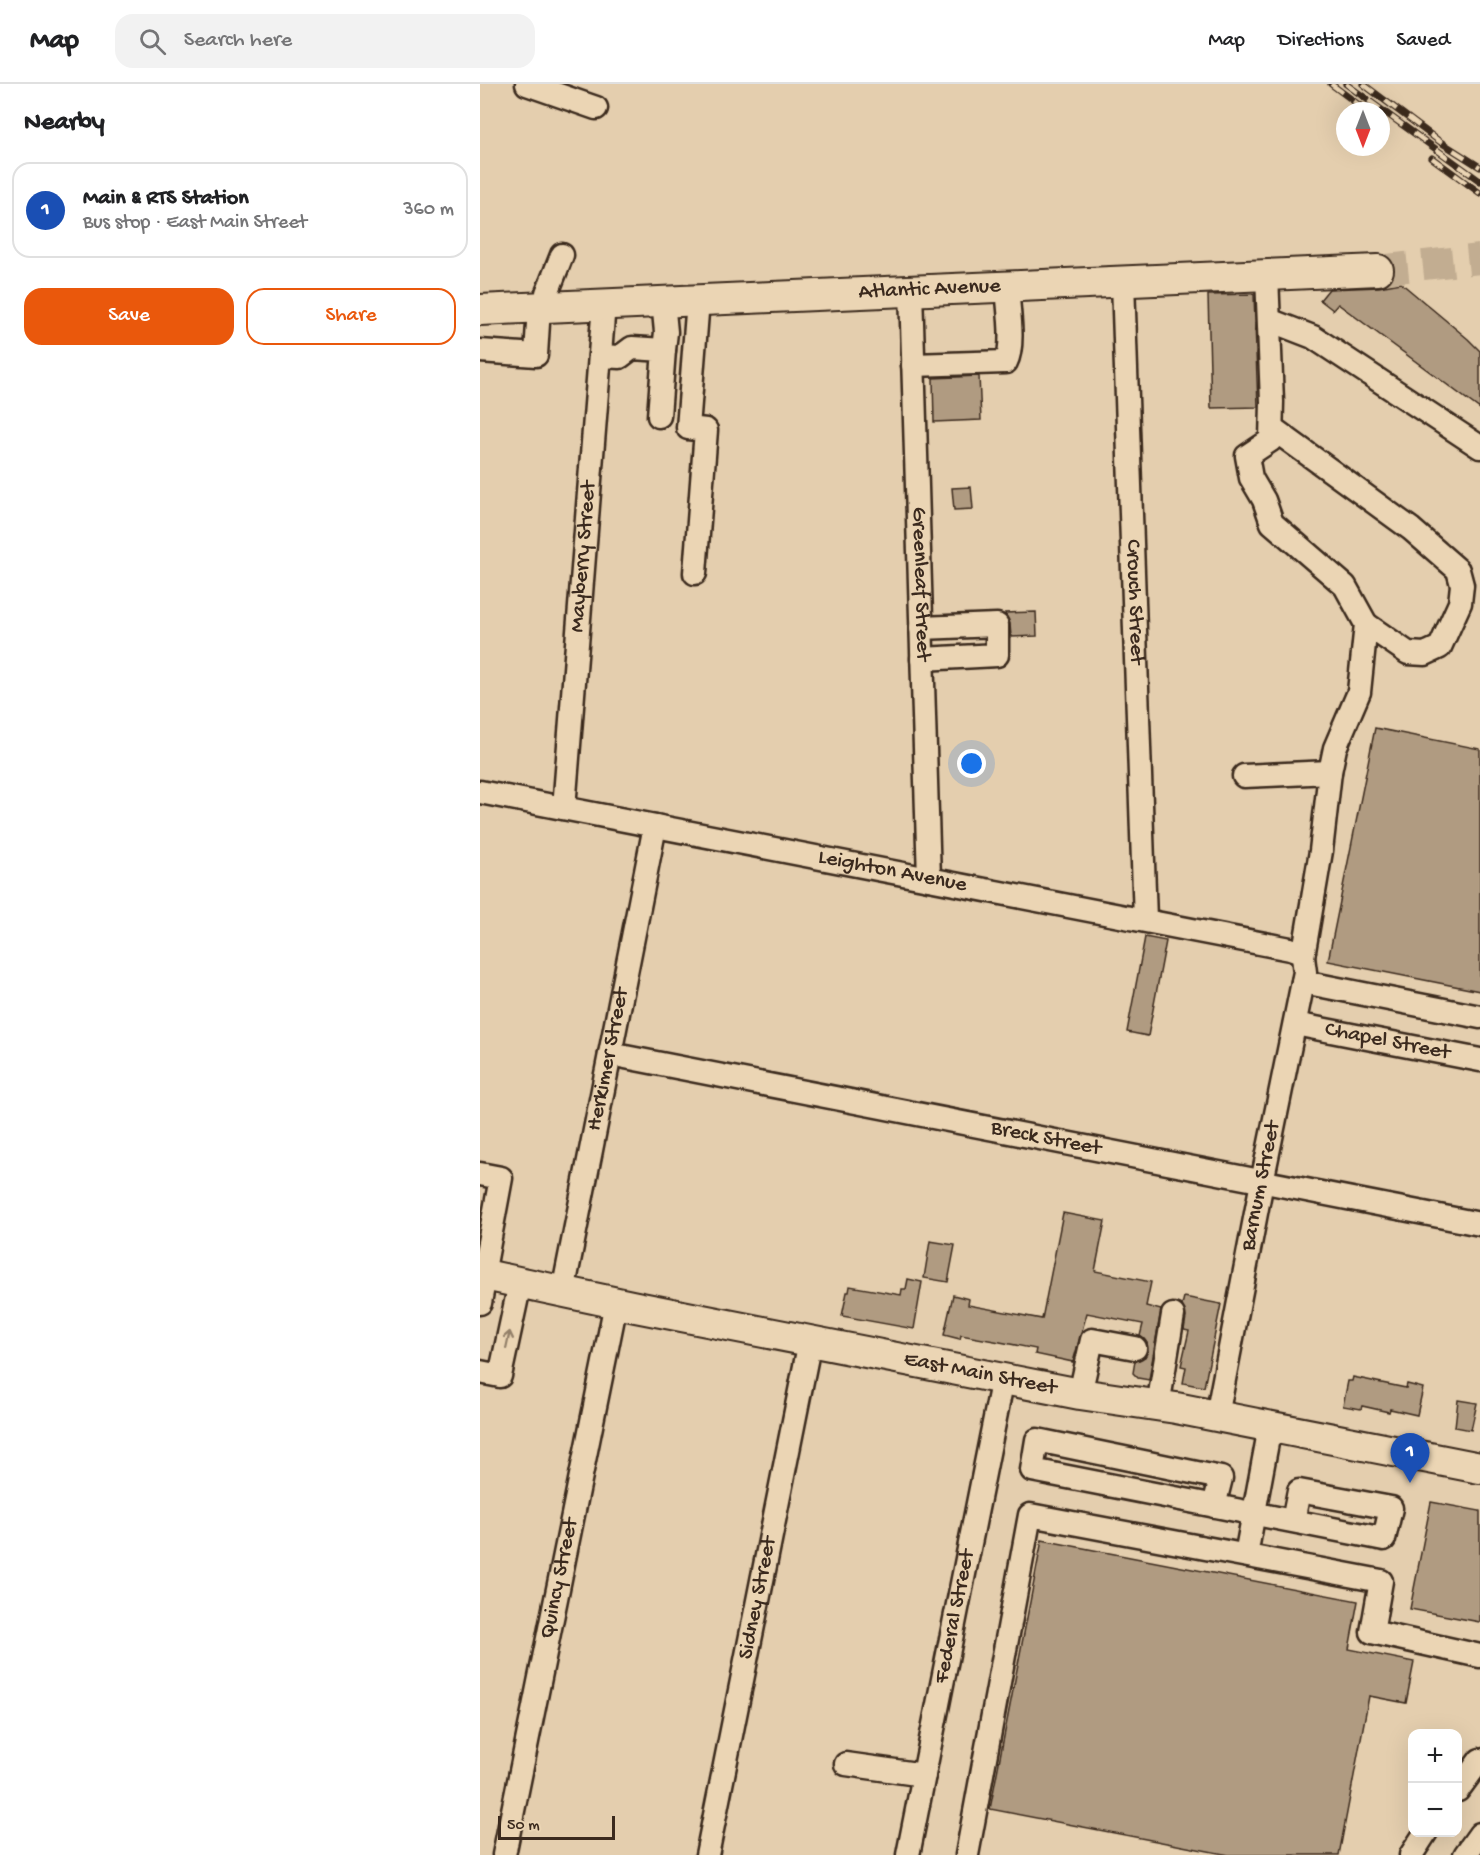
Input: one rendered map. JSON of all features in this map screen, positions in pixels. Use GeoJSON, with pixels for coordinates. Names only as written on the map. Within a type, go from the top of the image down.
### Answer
{"type":"FeatureCollection","features":[{"type":"Feature","properties":{"kind":"main road","name":"Atlantic Avenue"},"geometry":{"type":"LineString","coordinates":[[480,310],[1378,270]]}},
{"type":"Feature","properties":{"kind":"main road","name":"East Main Street"},"geometry":{"type":"LineString","coordinates":[[482,1282],[520,1283],[1080,1394],[1217,1416],[1480,1468]]}},
{"type":"Feature","properties":{"kind":"street"},"geometry":{"type":"LineString","coordinates":[[527,84],[596,108]]}},
{"type":"Feature","properties":{"kind":"street"},"geometry":{"type":"LineString","coordinates":[[480,351],[536,355],[547,293],[562,255]]}},
{"type":"Feature","properties":{"kind":"street"},"geometry":{"type":"LineString","coordinates":[[1267,275],[1272,428],[1271,440],[1248,456],[1251,478],[1264,500],[1272,523],[1345,585],[1366,624],[1408,652],[1425,654],[1440,646],[1460,603],[1462,585],[1458,570],[1411,529],[1272,428]]}},
{"type":"Feature","properties":{"kind":"street","name":"Crouch Street"},"geometry":{"type":"LineString","coordinates":[[1123,282],[1145,920]]}},
{"type":"Feature","properties":{"kind":"street"},"geometry":{"type":"LineString","coordinates":[[913,365],[1006,362],[1010,338],[1007,286]]}},
{"type":"Feature","properties":{"kind":"street","name":"Greenleaf Street"},"geometry":{"type":"LineString","coordinates":[[911,290],[929,879]]}},
{"type":"Feature","properties":{"kind":"street"},"geometry":{"type":"LineString","coordinates":[[695,573],[706,430],[688,429],[698,300]]}},
{"type":"Feature","properties":{"kind":"street"},"geometry":{"type":"LineString","coordinates":[[659,416],[666,332],[663,302]]}},
{"type":"Feature","properties":{"kind":"street","name":"Mayberry Street"},"geometry":{"type":"LineString","coordinates":[[564,808],[604,304]]}},
{"type":"Feature","properties":{"kind":"street"},"geometry":{"type":"LineString","coordinates":[[1269,320],[1313,337],[1480,447]]}},
{"type":"Feature","properties":{"kind":"street"},"geometry":{"type":"LineString","coordinates":[[600,356],[620,357],[632,348],[664,350]]}},
{"type":"Feature","properties":{"kind":"street","name":"Barnum Street"},"geometry":{"type":"LineString","coordinates":[[1217,1416],[1305,972],[1303,957],[1321,851],[1330,771],[1335,748],[1359,692],[1366,624]]}},
{"type":"Feature","properties":{"kind":"street"},"geometry":{"type":"LineString","coordinates":[[921,628],[997,625],[997,655],[922,659]]}},
{"type":"Feature","properties":{"kind":"street"},"geometry":{"type":"LineString","coordinates":[[1244,776],[1330,771]]}},
{"type":"Feature","properties":{"kind":"street","name":"Leighton Avenue"},"geometry":{"type":"LineString","coordinates":[[480,792],[1290,949],[1299,952],[1303,957]]}},
{"type":"Feature","properties":{"kind":"street","name":"Herkimer Street"},"geometry":{"type":"LineString","coordinates":[[562,1292],[655,826]]}},
{"type":"Feature","properties":{"kind":"street"},"geometry":{"type":"LineString","coordinates":[[1303,982],[1480,1017]]}},
{"type":"Feature","properties":{"kind":"street","name":"Chapel Street"},"geometry":{"type":"LineString","coordinates":[[1295,1024],[1480,1060]]}},
{"type":"Feature","properties":{"kind":"street","name":"Breck Street"},"geometry":{"type":"LineString","coordinates":[[610,1054],[1480,1224]]}},
{"type":"Feature","properties":{"kind":"street"},"geometry":{"type":"LineString","coordinates":[[480,1174],[501,1178],[482,1282]]}},
{"type":"Feature","properties":{"kind":"street"},"geometry":{"type":"LineString","coordinates":[[480,1372],[500,1376],[520,1283]]}},
{"type":"Feature","properties":{"kind":"street","name":"Quincy Street"},"geometry":{"type":"LineString","coordinates":[[504,1855],[616,1303]]}},
{"type":"Feature","properties":{"kind":"street"},"geometry":{"type":"LineString","coordinates":[[1158,1406],[1173,1315]]}},
{"type":"Feature","properties":{"kind":"street"},"geometry":{"type":"LineString","coordinates":[[1080,1394],[1092,1340],[1135,1348]]}},
{"type":"Feature","properties":{"kind":"street","name":"Sidney Street"},"geometry":{"type":"LineString","coordinates":[[707,1855],[810,1341]]}},
{"type":"Feature","properties":{"kind":"street","name":"Federal Street"},"geometry":{"type":"LineString","coordinates":[[908,1855],[1003,1378]]}},
{"type":"Feature","properties":{"kind":"street"},"geometry":{"type":"LineString","coordinates":[[1247,1546],[1270,1427]]}},
{"type":"Feature","properties":{"kind":"street"},"geometry":{"type":"LineString","coordinates":[[1214,1506],[1221,1478],[1037,1440],[1032,1470],[1254,1514],[1293,1521]]}},
{"type":"Feature","properties":{"kind":"street"},"geometry":{"type":"LineString","coordinates":[[967,1855],[1030,1515],[1247,1546],[1381,1581],[1372,1632],[1480,1656]]}},
{"type":"Feature","properties":{"kind":"street"},"geometry":{"type":"LineString","coordinates":[[1462,1785],[1480,1760]]}},
{"type":"Feature","properties":{"kind":"street"},"geometry":{"type":"LineString","coordinates":[[846,1764],[924,1775]]}},
{"type":"Feature","properties":{"kind":"street"},"geometry":{"type":"LineString","coordinates":[[1465,1855],[1480,1833]]}},
{"type":"Feature","properties":{"kind":"street"},"geometry":{"type":"LineString","coordinates":[[1411,1855],[1423,1837]]}},
{"type":"Feature","properties":{"kind":"building"},"geometry":{"type":"Polygon","coordinates":[[[1401,283],[1480,351],[1480,409],[1338,304],[1333,310],[1320,300],[1329,289],[1379,287],[1401,283]]]}},
{"type":"Feature","properties":{"kind":"building"},"geometry":{"type":"Polygon","coordinates":[[[1254,294],[1258,407],[1211,408],[1208,295],[1254,294]]]}},
{"type":"Feature","properties":{"kind":"building"},"geometry":{"type":"Polygon","coordinates":[[[979,376],[981,420],[934,422],[933,378],[979,376]]]}},
{"type":"Feature","properties":{"kind":"building"},"geometry":{"type":"Polygon","coordinates":[[[971,487],[973,509],[954,510],[952,488],[971,487]]]}},
{"type":"Feature","properties":{"kind":"building"},"geometry":{"type":"Polygon","coordinates":[[[1036,612],[1037,636],[1011,637],[1010,624],[1005,613],[1036,612]]]}},
{"type":"Feature","properties":{"kind":"building"},"geometry":{"type":"Polygon","coordinates":[[[1375,728],[1480,749],[1480,991],[1328,961],[1375,728]]]}},
{"type":"Feature","properties":{"kind":"building"},"geometry":{"type":"Polygon","coordinates":[[[1145,937],[1166,941],[1148,1036],[1127,1032],[1145,937]]]}},
{"type":"Feature","properties":{"kind":"building"},"geometry":{"type":"Polygon","coordinates":[[[1063,1213],[1105,1221],[1095,1271],[1151,1282],[1146,1306],[1161,1310],[1149,1380],[1138,1378],[1133,1373],[1135,1361],[1145,1357],[1148,1351],[1147,1343],[1140,1336],[1143,1324],[1087,1313],[1073,1362],[1035,1354],[1036,1349],[961,1335],[960,1339],[944,1335],[953,1295],[969,1299],[968,1305],[1042,1319],[1063,1213]]]}},
{"type":"Feature","properties":{"kind":"building"},"geometry":{"type":"Polygon","coordinates":[[[930,1241],[955,1245],[948,1282],[924,1278],[930,1241]]]}},
{"type":"Feature","properties":{"kind":"building"},"geometry":{"type":"Polygon","coordinates":[[[908,1279],[922,1282],[914,1329],[842,1316],[850,1286],[901,1295],[902,1289],[906,1289],[908,1279]]]}},
{"type":"Feature","properties":{"kind":"building"},"geometry":{"type":"Polygon","coordinates":[[[1184,1297],[1221,1304],[1204,1387],[1183,1383],[1186,1367],[1181,1366],[1189,1331],[1184,1330],[1186,1317],[1182,1305],[1184,1297]]]}},
{"type":"Feature","properties":{"kind":"building"},"geometry":{"type":"Polygon","coordinates":[[[1353,1377],[1406,1388],[1407,1384],[1423,1388],[1417,1415],[1390,1409],[1389,1412],[1362,1406],[1361,1409],[1343,1406],[1348,1381],[1352,1381],[1353,1377]]]}},
{"type":"Feature","properties":{"kind":"building"},"geometry":{"type":"Polygon","coordinates":[[[1458,1400],[1477,1403],[1471,1430],[1455,1427],[1458,1400]]]}},
{"type":"Feature","properties":{"kind":"building"},"geometry":{"type":"Polygon","coordinates":[[[1431,1502],[1480,1511],[1480,1622],[1410,1609],[1431,1502]]]}},
{"type":"Feature","properties":{"kind":"building"},"geometry":{"type":"Polygon","coordinates":[[[1042,1540],[1358,1601],[1349,1649],[1414,1662],[1406,1703],[1369,1696],[1339,1855],[1229,1855],[990,1809],[1042,1540]]]}},
{"type":"Feature","properties":{"kind":"tunnel"},"geometry":{"type":"LineString","coordinates":[[1378,270],[1480,259]]}},
{"type":"Feature","properties":{"kind":"railway"},"geometry":{"type":"LineString","coordinates":[[1331,84],[1355,102]]}},
{"type":"Feature","properties":{"kind":"railway"},"geometry":{"type":"LineString","coordinates":[[1346,84],[1480,181]]}},
{"type":"Feature","properties":{"kind":"railway"},"geometry":{"type":"LineString","coordinates":[[1363,84],[1439,141],[1480,167]]}},
{"type":"Feature","properties":{"kind":"railway"},"geometry":{"type":"LineString","coordinates":[[1432,158],[1480,193]]}},
{"type":"Feature","properties":{"kind":"place","name":"Main & RTS Station"},"geometry":{"type":"Point","coordinates":[1410,1483]}}]}
